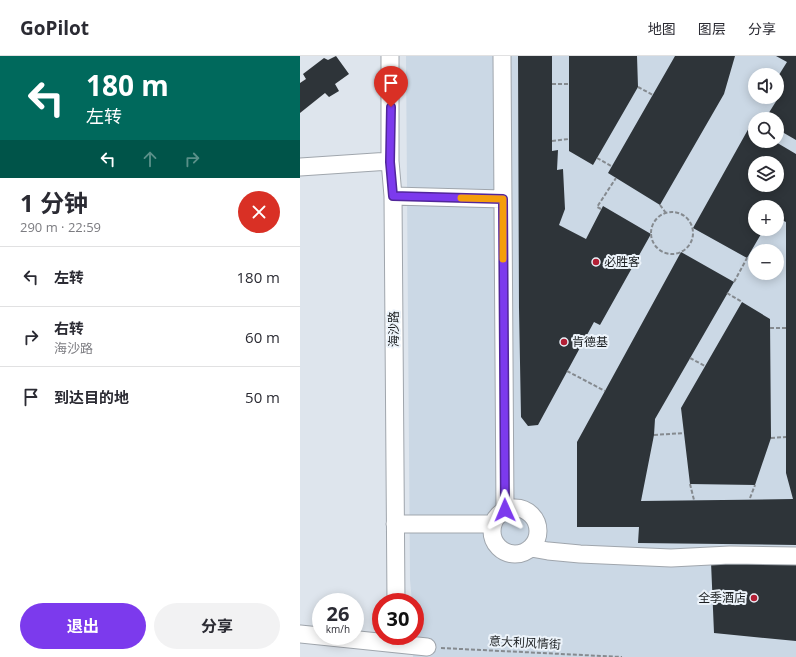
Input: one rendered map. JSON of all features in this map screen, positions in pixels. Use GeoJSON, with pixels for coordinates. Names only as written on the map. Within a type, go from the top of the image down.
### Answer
{"type":"FeatureCollection","features":[{"type":"Feature","properties":{"kind":"street","name":"海沙路"},"geometry":{"type":"LineString","coordinates":[[390,56],[390,162],[393,196],[396,593]]}},
{"type":"Feature","properties":{"kind":"street"},"geometry":{"type":"LineString","coordinates":[[502,56],[505,510]]}},
{"type":"Feature","properties":{"kind":"street"},"geometry":{"type":"LineString","coordinates":[[300,167],[390,162]]}},
{"type":"Feature","properties":{"kind":"street"},"geometry":{"type":"LineString","coordinates":[[393,196],[503,199]]}},
{"type":"Feature","properties":{"kind":"street"},"geometry":{"type":"LineString","coordinates":[[520,508],[526,510],[536,521],[538,535],[531,548],[523,553],[517,554],[504,552],[492,538],[493,524],[496,517],[505,510],[520,508]]}},
{"type":"Feature","properties":{"kind":"street"},"geometry":{"type":"LineString","coordinates":[[395,524],[493,524]]}},
{"type":"Feature","properties":{"kind":"street"},"geometry":{"type":"LineString","coordinates":[[531,548],[580,554],[671,558],[730,555],[796,556]]}},
{"type":"Feature","properties":{"kind":"street"},"geometry":{"type":"LineString","coordinates":[[300,634],[395,646],[427,648]]}},
{"type":"Feature","properties":{"kind":"path"},"geometry":{"type":"LineString","coordinates":[[552,84],[569,84]]}},
{"type":"Feature","properties":{"kind":"path"},"geometry":{"type":"LineString","coordinates":[[638,87],[652,95]]}},
{"type":"Feature","properties":{"kind":"path"},"geometry":{"type":"LineString","coordinates":[[552,141],[569,139]]}},
{"type":"Feature","properties":{"kind":"path"},"geometry":{"type":"LineString","coordinates":[[597,158],[611,166]]}},
{"type":"Feature","properties":{"kind":"path"},"geometry":{"type":"LineString","coordinates":[[602,210],[597,207],[616,178]]}},
{"type":"Feature","properties":{"kind":"path"},"geometry":{"type":"LineString","coordinates":[[660,205],[666,213]]}},
{"type":"Feature","properties":{"kind":"path"},"geometry":{"type":"LineString","coordinates":[[666,213],[680,213],[686,217],[693,228],[691,242],[687,248],[681,252],[667,254],[661,251],[652,241],[652,227],[660,216],[666,213]]}},
{"type":"Feature","properties":{"kind":"path"},"geometry":{"type":"LineString","coordinates":[[734,282],[747,258]]}},
{"type":"Feature","properties":{"kind":"path"},"geometry":{"type":"LineString","coordinates":[[727,293],[742,302]]}},
{"type":"Feature","properties":{"kind":"path"},"geometry":{"type":"LineString","coordinates":[[770,328],[786,328]]}},
{"type":"Feature","properties":{"kind":"path"},"geometry":{"type":"LineString","coordinates":[[690,358],[705,366]]}},
{"type":"Feature","properties":{"kind":"path"},"geometry":{"type":"LineString","coordinates":[[567,371],[605,391]]}},
{"type":"Feature","properties":{"kind":"path"},"geometry":{"type":"LineString","coordinates":[[654,435],[684,433]]}},
{"type":"Feature","properties":{"kind":"path"},"geometry":{"type":"LineString","coordinates":[[771,438],[786,437]]}},
{"type":"Feature","properties":{"kind":"path"},"geometry":{"type":"LineString","coordinates":[[690,484],[694,500]]}},
{"type":"Feature","properties":{"kind":"path"},"geometry":{"type":"LineString","coordinates":[[750,498],[755,485]]}},
{"type":"Feature","properties":{"kind":"path","name":"意大利风情街"},"geometry":{"type":"LineString","coordinates":[[427,648],[622,657]]}},
{"type":"Feature","properties":{"kind":"shaded area"},"geometry":{"type":"Polygon","coordinates":[[[406,56],[796,56],[796,657],[413,657],[413,645],[424,645],[424,593],[411,593],[406,56]]]}},
{"type":"Feature","properties":{"kind":"building"},"geometry":{"type":"Polygon","coordinates":[[[336,56],[349,74],[335,84],[339,91],[329,97],[325,93],[300,113],[300,83],[306,79],[303,74],[324,58],[328,60],[336,56]]]}},
{"type":"Feature","properties":{"kind":"building"},"geometry":{"type":"Polygon","coordinates":[[[518,56],[552,56],[552,151],[558,150],[557,170],[563,169],[565,209],[559,225],[586,239],[603,206],[651,234],[600,325],[594,322],[538,425],[528,426],[521,417],[518,56]]]}},
{"type":"Feature","properties":{"kind":"building"},"geometry":{"type":"Polygon","coordinates":[[[569,56],[637,56],[638,87],[593,165],[569,151],[569,56]]]}},
{"type":"Feature","properties":{"kind":"building"},"geometry":{"type":"Polygon","coordinates":[[[675,56],[735,56],[724,94],[660,205],[608,173],[675,56]]]}},
{"type":"Feature","properties":{"kind":"building"},"geometry":{"type":"Polygon","coordinates":[[[776,56],[796,56],[796,140],[784,133],[784,112],[769,112],[774,104],[784,104],[783,68],[787,62],[776,56]]]}},
{"type":"Feature","properties":{"kind":"building"},"geometry":{"type":"Polygon","coordinates":[[[748,130],[748,148],[784,147],[796,154],[796,545],[638,543],[639,527],[577,527],[577,442],[681,252],[734,282],[655,419],[654,435],[641,501],[793,499],[786,473],[786,222],[784,221],[784,200],[748,200],[748,236],[760,236],[755,244],[748,244],[747,258],[693,228],[748,130]]]}},
{"type":"Feature","properties":{"kind":"building"},"geometry":{"type":"Polygon","coordinates":[[[742,302],[770,319],[771,438],[755,485],[690,484],[681,408],[742,302]]]}},
{"type":"Feature","properties":{"kind":"building","name":"全季酒店"},"geometry":{"type":"Polygon","coordinates":[[[711,562],[796,563],[796,641],[714,633],[711,562]]]}},
{"type":"Feature","properties":{"kind":"slow traffic"},"geometry":{"type":"LineString","coordinates":[[461,198],[503,199],[503,259]]}},
{"type":"Feature","properties":{"kind":"place","name":"必胜客"},"geometry":{"type":"Point","coordinates":[596,262]}},
{"type":"Feature","properties":{"kind":"place","name":"肯德基"},"geometry":{"type":"Point","coordinates":[564,342]}},
{"type":"Feature","properties":{"kind":"place","name":"全季酒店"},"geometry":{"type":"Point","coordinates":[754,598]}},
{"type":"Feature","properties":{"kind":"route"},"geometry":{"type":"LineString","coordinates":[[391,107],[390,162],[393,196],[503,199],[505,510]]}}]}
